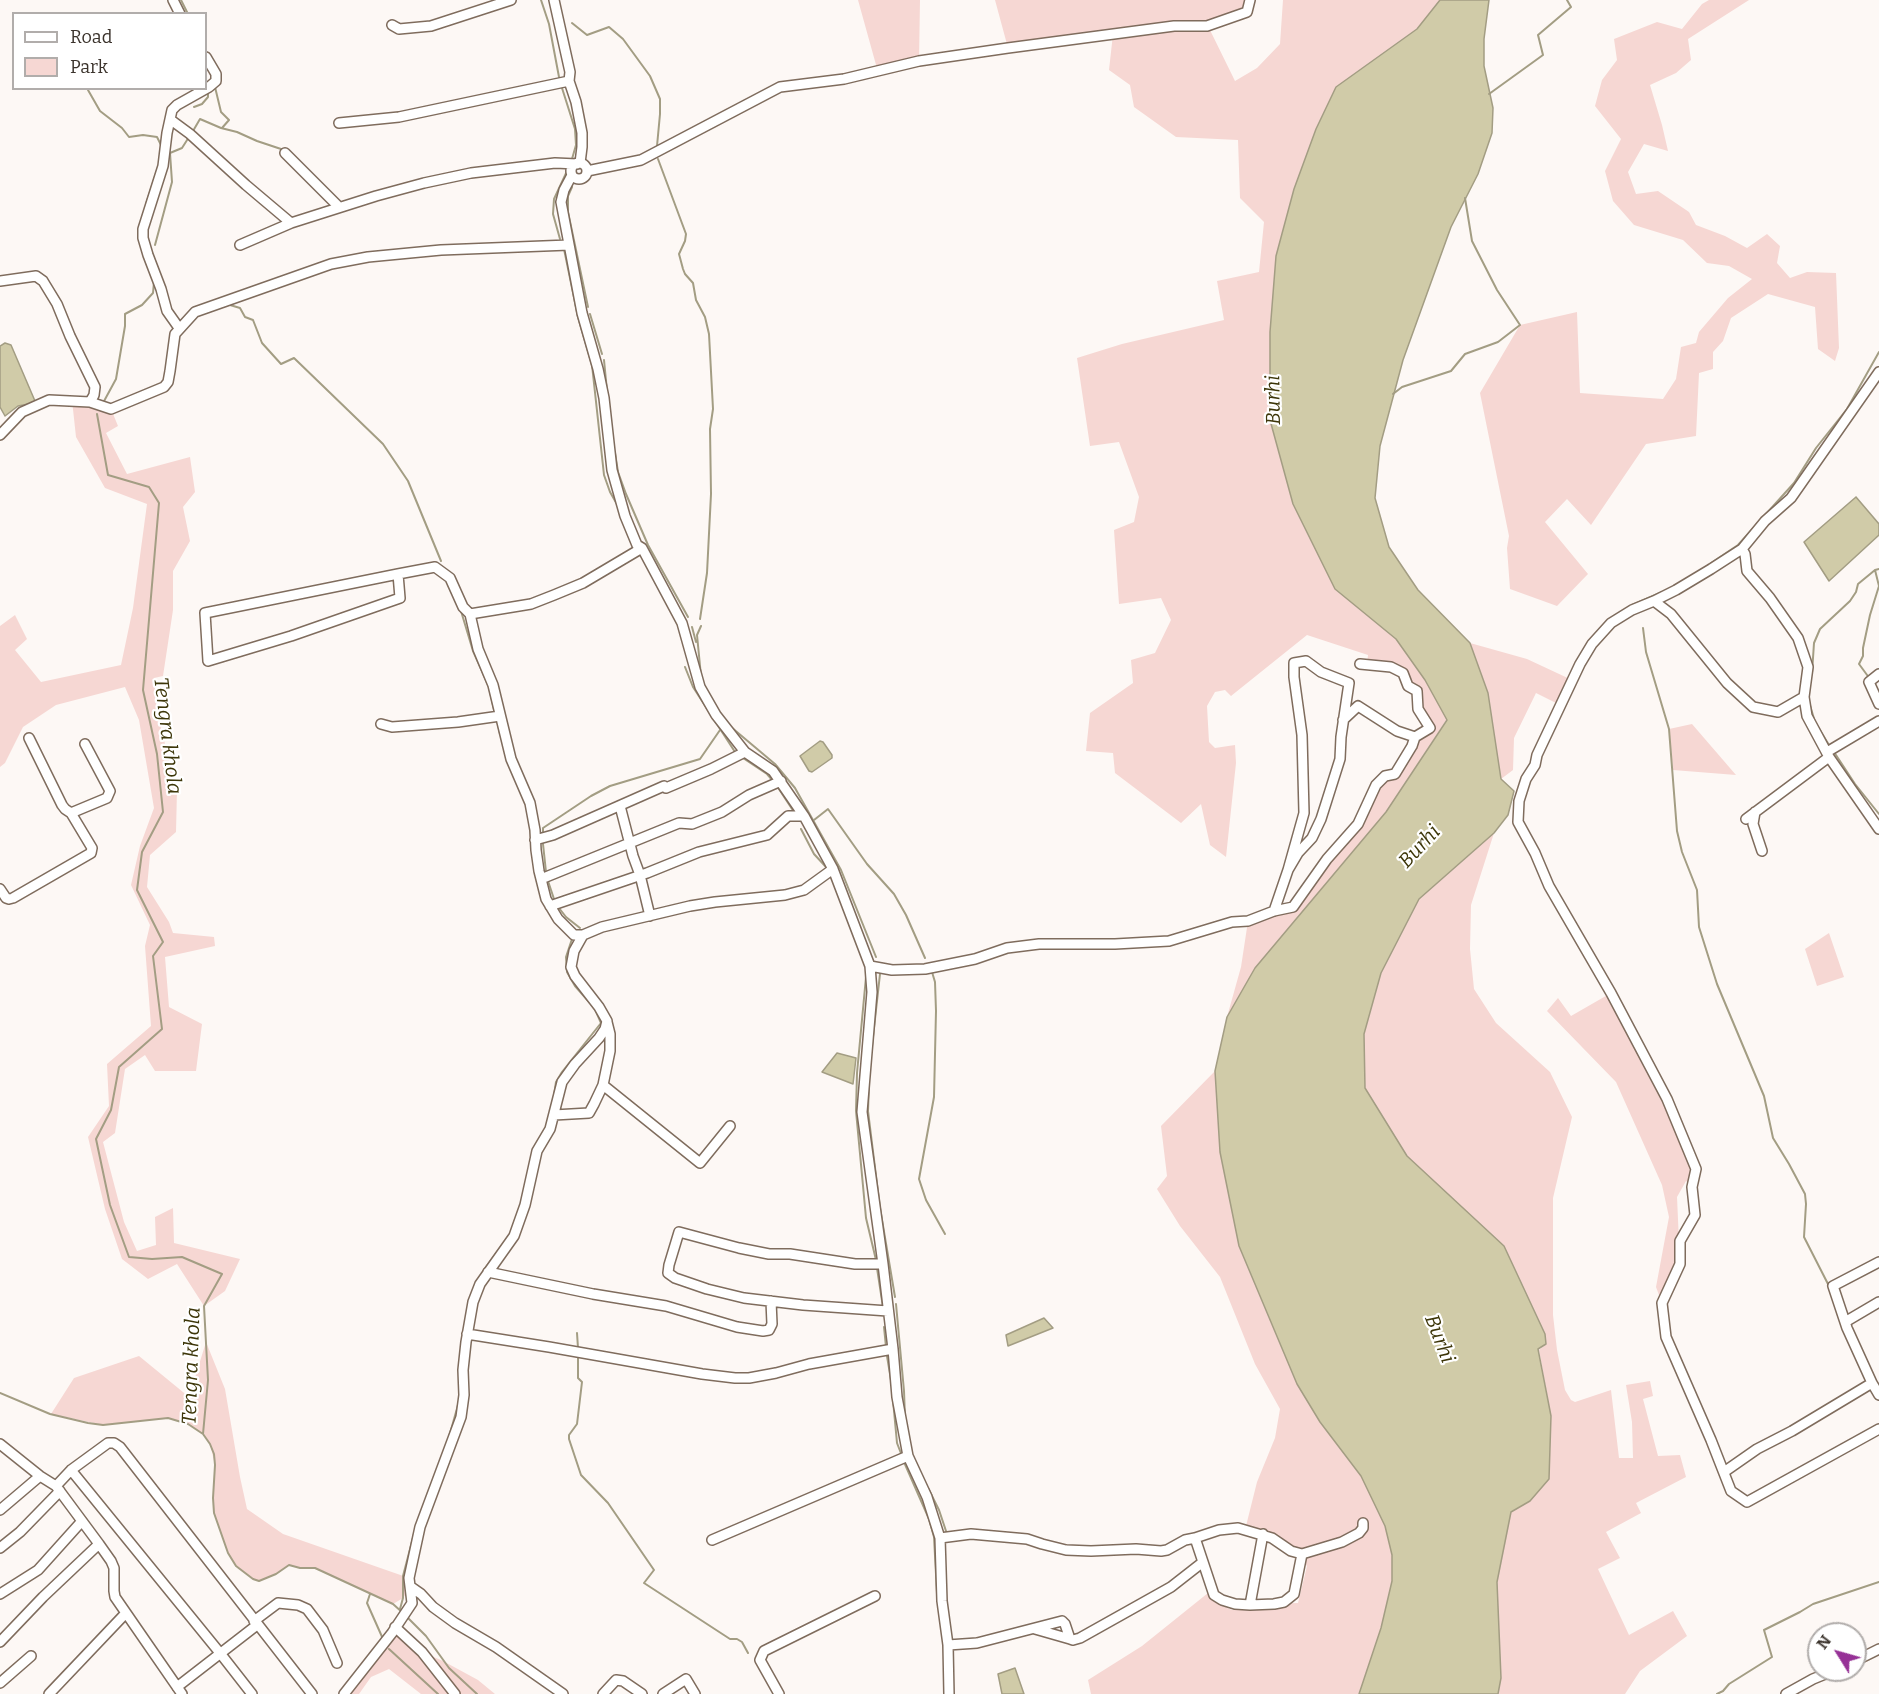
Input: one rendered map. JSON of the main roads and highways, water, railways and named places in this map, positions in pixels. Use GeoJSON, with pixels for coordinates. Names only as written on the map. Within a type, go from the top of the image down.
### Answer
{"type":"FeatureCollection","features":[{"type":"Feature","properties":{"kind":"water","name":"Burhi"},"geometry":{"type":"Polygon","coordinates":[[[1440,0],[1489,0],[1484,39],[1484,66],[1493,108],[1492,133],[1478,174],[1451,227],[1403,360],[1380,446],[1375,498],[1389,547],[1418,590],[1470,643],[1488,693],[1501,779],[1514,791],[1508,815],[1494,833],[1419,899],[1381,973],[1364,1034],[1365,1088],[1407,1156],[1504,1246],[1545,1334],[1546,1344],[1538,1349],[1551,1416],[1549,1479],[1530,1501],[1511,1512],[1497,1582],[1501,1678],[1498,1694],[1359,1694],[1381,1628],[1392,1581],[1392,1555],[1385,1526],[1361,1476],[1320,1422],[1297,1384],[1239,1246],[1220,1152],[1215,1071],[1227,1017],[1255,968],[1386,812],[1447,720],[1425,680],[1396,639],[1335,589],[1293,504],[1270,420],[1270,332],[1276,256],[1294,189],[1316,129],[1336,87],[1417,29],[1440,0]]]}},
{"type":"Feature","properties":{"kind":"water"},"geometry":{"type":"Polygon","coordinates":[[[5,343],[11,345],[35,401],[18,406],[5,416],[0,407],[0,346],[5,343]]]}},
{"type":"Feature","properties":{"kind":"water"},"geometry":{"type":"Polygon","coordinates":[[[1856,497],[1879,524],[1879,535],[1829,581],[1804,542],[1856,497]]]}},
{"type":"Feature","properties":{"kind":"water"},"geometry":{"type":"Polygon","coordinates":[[[820,741],[823,742],[832,758],[812,772],[800,756],[820,741]]]}},
{"type":"Feature","properties":{"kind":"water"},"geometry":{"type":"Polygon","coordinates":[[[837,1053],[856,1058],[853,1084],[822,1072],[837,1053]]]}},
{"type":"Feature","properties":{"kind":"water"},"geometry":{"type":"Polygon","coordinates":[[[1044,1318],[1053,1328],[1008,1346],[1006,1335],[1044,1318]]]}},
{"type":"Feature","properties":{"kind":"water"},"geometry":{"type":"Polygon","coordinates":[[[1015,1668],[1024,1694],[1002,1694],[998,1674],[1015,1668]]]}},
{"type":"Feature","properties":{"kind":"waterway"},"geometry":{"type":"LineString","coordinates":[[181,0],[187,12]]}},
{"type":"Feature","properties":{"kind":"waterway"},"geometry":{"type":"LineString","coordinates":[[541,0],[549,24],[559,77]]}},
{"type":"Feature","properties":{"kind":"waterway"},"geometry":{"type":"LineString","coordinates":[[1489,94],[1543,55],[1538,35],[1571,7],[1567,0]]}},
{"type":"Feature","properties":{"kind":"waterway"},"geometry":{"type":"LineString","coordinates":[[572,23],[587,35],[609,27],[623,39],[650,76],[660,99],[657,146]]}},
{"type":"Feature","properties":{"kind":"waterway"},"geometry":{"type":"LineString","coordinates":[[215,87],[221,112],[229,120],[222,128]]}},
{"type":"Feature","properties":{"kind":"waterway"},"geometry":{"type":"LineString","coordinates":[[562,88],[575,129],[576,145],[572,159]]}},
{"type":"Feature","properties":{"kind":"waterway"},"geometry":{"type":"LineString","coordinates":[[88,90],[100,111],[122,128],[129,137],[143,135],[157,137],[162,147]]}},
{"type":"Feature","properties":{"kind":"waterway"},"geometry":{"type":"LineString","coordinates":[[194,107],[202,104],[208,97],[208,90]]}},
{"type":"Feature","properties":{"kind":"waterway"},"geometry":{"type":"LineString","coordinates":[[193,131],[200,119],[284,150]]}},
{"type":"Feature","properties":{"kind":"waterway"},"geometry":{"type":"LineString","coordinates":[[155,245],[172,182],[170,153],[182,148],[189,137]]}},
{"type":"Feature","properties":{"kind":"waterway"},"geometry":{"type":"LineString","coordinates":[[658,159],[686,234],[679,254],[683,269],[693,283],[696,300],[705,317],[709,334],[713,409],[710,429],[711,494],[707,573],[700,619]]}},
{"type":"Feature","properties":{"kind":"waterway"},"geometry":{"type":"LineString","coordinates":[[146,204],[160,161]]}},
{"type":"Feature","properties":{"kind":"waterway"},"geometry":{"type":"LineString","coordinates":[[560,239],[553,214],[554,199],[568,169]]}},
{"type":"Feature","properties":{"kind":"waterway"},"geometry":{"type":"LineString","coordinates":[[572,187],[568,196],[568,212],[588,307]]}},
{"type":"Feature","properties":{"kind":"waterway"},"geometry":{"type":"LineString","coordinates":[[1393,394],[1402,387],[1451,371],[1465,354],[1498,342],[1520,325],[1497,290],[1472,241],[1465,198]]}},
{"type":"Feature","properties":{"kind":"waterway"},"geometry":{"type":"LineString","coordinates":[[564,249],[578,317],[592,365],[604,475],[618,506]]}},
{"type":"Feature","properties":{"kind":"waterway","name":"Tengra khola"},"geometry":{"type":"LineString","coordinates":[[103,403],[116,379],[125,314],[142,305],[153,293],[154,282]]}},
{"type":"Feature","properties":{"kind":"waterway"},"geometry":{"type":"LineString","coordinates":[[230,305],[240,308],[245,317],[253,320],[262,343],[281,364],[294,358],[383,444],[408,481],[441,561]]}},
{"type":"Feature","properties":{"kind":"waterway"},"geometry":{"type":"LineString","coordinates":[[590,314],[602,354]]}},
{"type":"Feature","properties":{"kind":"waterway"},"geometry":{"type":"LineString","coordinates":[[1708,565],[1738,545],[1794,483],[1816,448],[1847,409],[1879,352]]}},
{"type":"Feature","properties":{"kind":"waterway"},"geometry":{"type":"LineString","coordinates":[[604,360],[607,391]]}},
{"type":"Feature","properties":{"kind":"waterway","name":"Tengra khola"},"geometry":{"type":"LineString","coordinates":[[97,414],[108,475],[149,487],[159,503],[143,690],[157,754],[163,812],[142,852],[137,890],[163,942],[153,956],[162,1029],[119,1067],[111,1110],[96,1139],[110,1205],[129,1257],[152,1259],[182,1257],[222,1274],[204,1306],[208,1380],[203,1434],[214,1454],[214,1513],[228,1553],[236,1566],[259,1581],[276,1574],[289,1565],[315,1568],[393,1604],[403,1613]]}},
{"type":"Feature","properties":{"kind":"waterway"},"geometry":{"type":"LineString","coordinates":[[615,453],[618,472],[648,545],[688,617]]}},
{"type":"Feature","properties":{"kind":"waterway"},"geometry":{"type":"LineString","coordinates":[[1812,673],[1814,643],[1820,629],[1850,601],[1858,584],[1879,569]]}},
{"type":"Feature","properties":{"kind":"waterway"},"geometry":{"type":"LineString","coordinates":[[1870,679],[1859,664],[1863,656],[1870,615],[1879,586],[1875,570]]}},
{"type":"Feature","properties":{"kind":"waterway"},"geometry":{"type":"LineString","coordinates":[[1632,605],[1662,592]]}},
{"type":"Feature","properties":{"kind":"waterway"},"geometry":{"type":"LineString","coordinates":[[461,611],[473,651],[489,687],[495,714]]}},
{"type":"Feature","properties":{"kind":"waterway"},"geometry":{"type":"LineString","coordinates":[[701,626],[697,635],[701,676]]}},
{"type":"Feature","properties":{"kind":"waterway"},"geometry":{"type":"LineString","coordinates":[[692,627],[696,642]]}},
{"type":"Feature","properties":{"kind":"waterway"},"geometry":{"type":"LineString","coordinates":[[1643,628],[1646,652],[1669,729],[1677,831],[1682,852],[1697,890],[1699,927],[1717,984],[1764,1096],[1773,1138],[1805,1194],[1804,1237],[1829,1286]]}},
{"type":"Feature","properties":{"kind":"waterway"},"geometry":{"type":"LineString","coordinates":[[685,667],[693,687],[735,752]]}},
{"type":"Feature","properties":{"kind":"waterway"},"geometry":{"type":"LineString","coordinates":[[1809,691],[1809,702],[1815,722],[1829,745]]}},
{"type":"Feature","properties":{"kind":"waterway"},"geometry":{"type":"LineString","coordinates":[[497,719],[500,734]]}},
{"type":"Feature","properties":{"kind":"waterway"},"geometry":{"type":"LineString","coordinates":[[731,727],[775,764],[795,788],[841,870],[876,957]]}},
{"type":"Feature","properties":{"kind":"waterway"},"geometry":{"type":"LineString","coordinates":[[543,834],[543,828],[610,786],[700,759],[720,730]]}},
{"type":"Feature","properties":{"kind":"waterway"},"geometry":{"type":"LineString","coordinates":[[1834,752],[1855,784],[1879,814]]}},
{"type":"Feature","properties":{"kind":"waterway"},"geometry":{"type":"LineString","coordinates":[[743,758],[767,774],[773,781]]}},
{"type":"Feature","properties":{"kind":"waterway"},"geometry":{"type":"LineString","coordinates":[[777,786],[794,812]]}},
{"type":"Feature","properties":{"kind":"waterway"},"geometry":{"type":"LineString","coordinates":[[814,820],[828,809],[867,864],[894,894],[925,958]]}},
{"type":"Feature","properties":{"kind":"waterway"},"geometry":{"type":"LineString","coordinates":[[801,829],[814,854],[826,867]]}},
{"type":"Feature","properties":{"kind":"waterway"},"geometry":{"type":"LineString","coordinates":[[543,844],[546,872]]}},
{"type":"Feature","properties":{"kind":"waterway"},"geometry":{"type":"LineString","coordinates":[[548,881],[554,899]]}},
{"type":"Feature","properties":{"kind":"waterway"},"geometry":{"type":"LineString","coordinates":[[559,908],[580,928]]}},
{"type":"Feature","properties":{"kind":"waterway"},"geometry":{"type":"LineString","coordinates":[[571,937],[566,957],[567,972],[575,986],[590,1003]]}},
{"type":"Feature","properties":{"kind":"waterway"},"geometry":{"type":"LineString","coordinates":[[932,972],[935,982],[936,1011],[934,1097],[919,1179],[926,1200],[945,1234]]}},
{"type":"Feature","properties":{"kind":"waterway"},"geometry":{"type":"LineString","coordinates":[[872,1046],[880,974]]}},
{"type":"Feature","properties":{"kind":"waterway"},"geometry":{"type":"LineString","coordinates":[[866,977],[857,1073],[856,1111],[866,1218],[876,1260]]}},
{"type":"Feature","properties":{"kind":"waterway"},"geometry":{"type":"LineString","coordinates":[[553,1102],[556,1082],[562,1072],[601,1023],[594,1007]]}},
{"type":"Feature","properties":{"kind":"waterway"},"geometry":{"type":"LineString","coordinates":[[869,1084],[868,1111],[880,1208],[895,1297]]}},
{"type":"Feature","properties":{"kind":"waterway"},"geometry":{"type":"LineString","coordinates":[[510,1235],[515,1220]]}},
{"type":"Feature","properties":{"kind":"waterway"},"geometry":{"type":"LineString","coordinates":[[483,1271],[503,1244]]}},
{"type":"Feature","properties":{"kind":"waterway"},"geometry":{"type":"LineString","coordinates":[[877,1268],[883,1307]]}},
{"type":"Feature","properties":{"kind":"waterway"},"geometry":{"type":"LineString","coordinates":[[896,1304],[905,1418]]}},
{"type":"Feature","properties":{"kind":"waterway"},"geometry":{"type":"LineString","coordinates":[[884,1327],[886,1347]]}},
{"type":"Feature","properties":{"kind":"waterway"},"geometry":{"type":"LineString","coordinates":[[577,1333],[578,1348]]}},
{"type":"Feature","properties":{"kind":"waterway"},"geometry":{"type":"LineString","coordinates":[[578,1354],[578,1378],[582,1382],[577,1424],[569,1435],[569,1439],[581,1475],[608,1503],[654,1570],[644,1583],[730,1639],[742,1642],[748,1653]]}},
{"type":"Feature","properties":{"kind":"waterway"},"geometry":{"type":"LineString","coordinates":[[887,1356],[891,1380]]}},
{"type":"Feature","properties":{"kind":"waterway"},"geometry":{"type":"LineString","coordinates":[[0,1393],[50,1414],[88,1423],[103,1425],[168,1418],[188,1424],[203,1434]]}},
{"type":"Feature","properties":{"kind":"waterway"},"geometry":{"type":"LineString","coordinates":[[893,1400],[897,1443],[902,1456]]}},
{"type":"Feature","properties":{"kind":"waterway"},"geometry":{"type":"LineString","coordinates":[[449,1437],[458,1405]]}},
{"type":"Feature","properties":{"kind":"waterway"},"geometry":{"type":"LineString","coordinates":[[904,1462],[929,1519],[934,1537],[937,1593]]}},
{"type":"Feature","properties":{"kind":"waterway"},"geometry":{"type":"LineString","coordinates":[[928,1488],[946,1531]]}},
{"type":"Feature","properties":{"kind":"waterway"},"geometry":{"type":"LineString","coordinates":[[400,1609],[403,1598],[403,1576],[415,1530]]}},
{"type":"Feature","properties":{"kind":"waterway"},"geometry":{"type":"LineString","coordinates":[[1717,1694],[1772,1657],[1764,1630],[1813,1604],[1879,1582]]}},
{"type":"Feature","properties":{"kind":"waterway"},"geometry":{"type":"LineString","coordinates":[[370,1594],[367,1603],[383,1639]]}},
{"type":"Feature","properties":{"kind":"waterway","name":"Tengra khola"},"geometry":{"type":"LineString","coordinates":[[407,1617],[426,1636],[449,1668],[477,1694]]}},
{"type":"Feature","properties":{"kind":"waterway"},"geometry":{"type":"LineString","coordinates":[[389,1649],[438,1694]]}}]}
